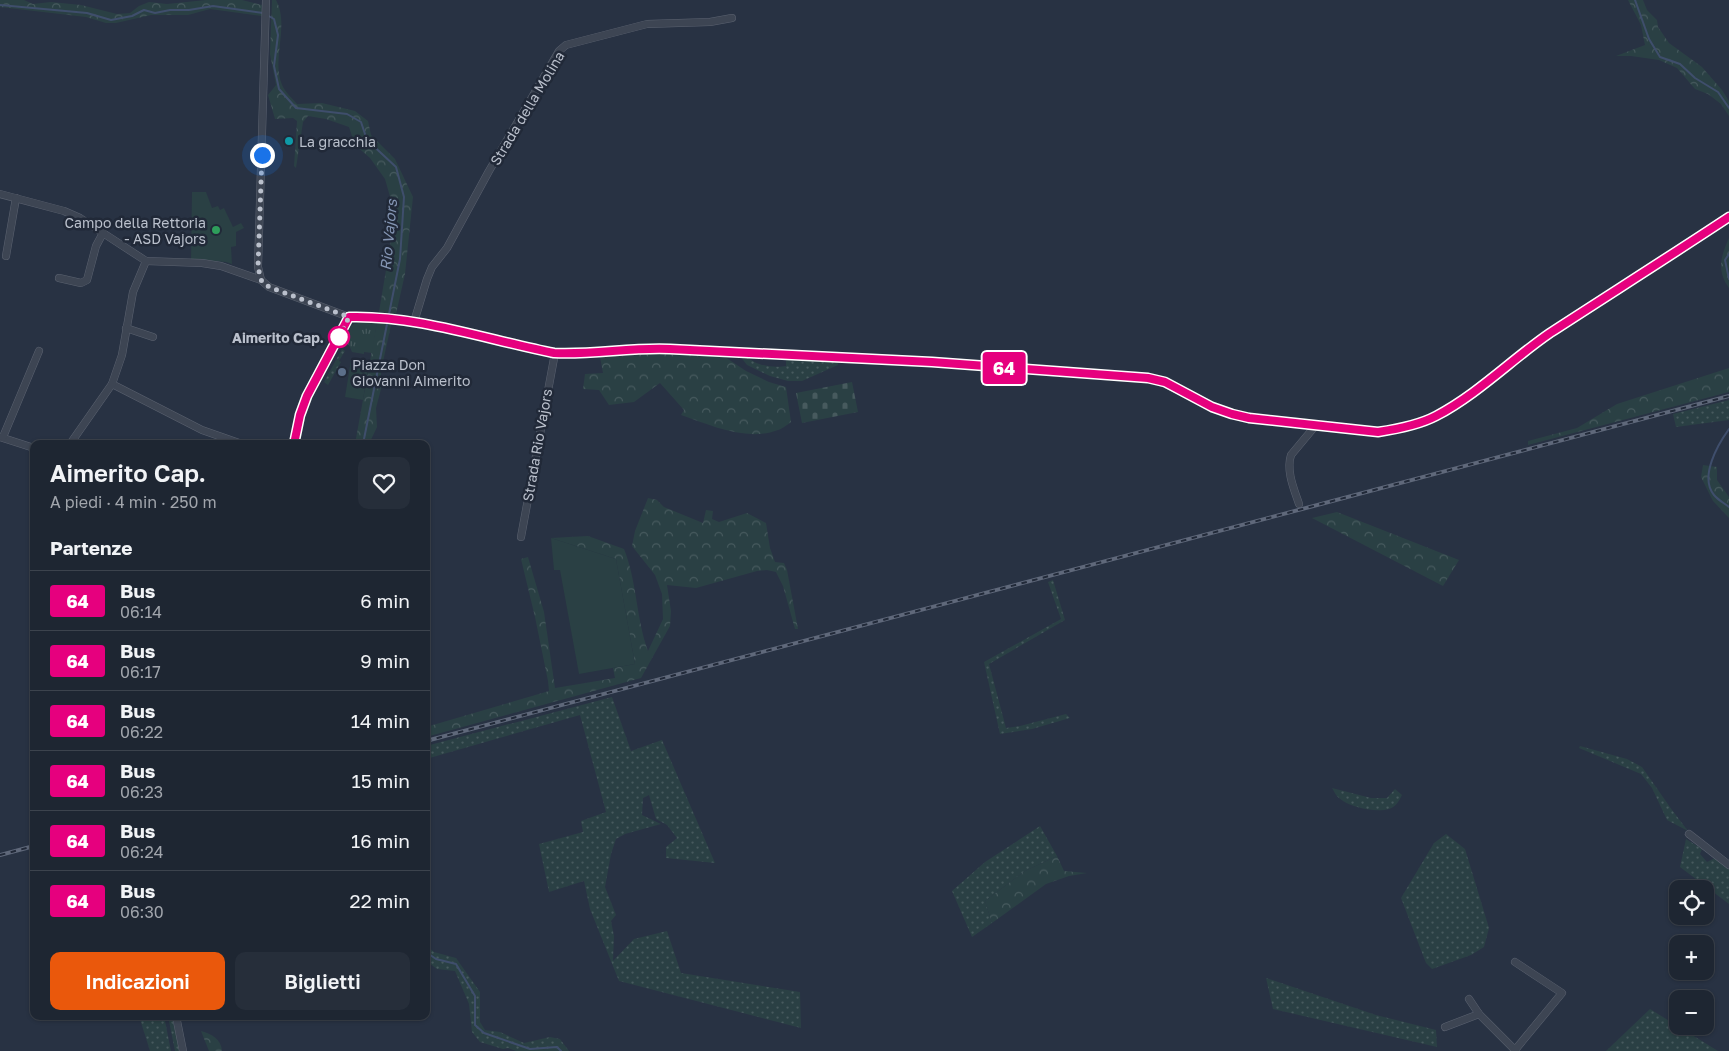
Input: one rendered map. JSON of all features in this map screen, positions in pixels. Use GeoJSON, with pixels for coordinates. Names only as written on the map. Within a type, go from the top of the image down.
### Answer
{"type":"FeatureCollection","features":[{"type":"Feature","properties":{"kind":"street"},"geometry":{"type":"LineString","coordinates":[[261,280],[258,267],[266,0]]}},
{"type":"Feature","properties":{"kind":"street","name":"Strada della Molina"},"geometry":{"type":"LineString","coordinates":[[414,322],[432,266],[447,248],[559,51],[566,45],[647,24],[710,22],[732,18]]}},
{"type":"Feature","properties":{"kind":"street"},"geometry":{"type":"LineString","coordinates":[[0,194],[64,210],[146,261],[202,263],[221,266],[261,280],[269,287],[349,317],[381,317],[414,322],[554,353],[575,354],[651,348],[932,362],[1148,378],[1165,382],[1212,407],[1249,418],[1378,432],[1415,424],[1435,416],[1459,402],[1531,346],[1729,217]]}},
{"type":"Feature","properties":{"kind":"street"},"geometry":{"type":"LineString","coordinates":[[6,256],[16,198]]}},
{"type":"Feature","properties":{"kind":"street"},"geometry":{"type":"LineString","coordinates":[[59,278],[81,283],[88,280],[96,246],[103,234]]}},
{"type":"Feature","properties":{"kind":"street"},"geometry":{"type":"LineString","coordinates":[[73,440],[112,384],[122,355],[133,292],[146,261]]}},
{"type":"Feature","properties":{"kind":"street"},"geometry":{"type":"LineString","coordinates":[[295,440],[300,415],[307,396],[349,317]]}},
{"type":"Feature","properties":{"kind":"street"},"geometry":{"type":"LineString","coordinates":[[126,328],[153,337]]}},
{"type":"Feature","properties":{"kind":"street"},"geometry":{"type":"LineString","coordinates":[[30,447],[1,437],[40,351]]}},
{"type":"Feature","properties":{"kind":"street","name":"Strada Rio Vajors"},"geometry":{"type":"LineString","coordinates":[[521,537],[554,353]]}},
{"type":"Feature","properties":{"kind":"street"},"geometry":{"type":"LineString","coordinates":[[112,384],[202,430],[231,440]]}},
{"type":"Feature","properties":{"kind":"street"},"geometry":{"type":"LineString","coordinates":[[1298,504],[1289,470],[1289,462],[1291,455],[1316,425]]}},
{"type":"Feature","properties":{"kind":"street"},"geometry":{"type":"LineString","coordinates":[[1689,834],[1729,865]]}},
{"type":"Feature","properties":{"kind":"street"},"geometry":{"type":"LineString","coordinates":[[1469,999],[1479,1014],[1515,1050],[1562,993],[1515,962]]}},
{"type":"Feature","properties":{"kind":"street"},"geometry":{"type":"LineString","coordinates":[[1446,1027],[1479,1014]]}},
{"type":"Feature","properties":{"kind":"street"},"geometry":{"type":"LineString","coordinates":[[177,1020],[183,1051]]}},
{"type":"Feature","properties":{"kind":"green space"},"geometry":{"type":"Polygon","coordinates":[[[0,0],[24,0],[33,4],[51,2],[81,5],[117,14],[130,13],[139,6],[149,2],[167,4],[206,0],[242,0],[262,5],[262,16],[210,9],[188,15],[151,15],[116,23],[106,23],[86,17],[0,7],[0,0]]]}},
{"type":"Feature","properties":{"kind":"green space"},"geometry":{"type":"Polygon","coordinates":[[[272,0],[276,0],[280,10],[281,31],[278,64],[279,75],[285,90],[297,104],[322,103],[355,111],[368,121],[371,135],[395,159],[413,197],[405,274],[396,314],[379,312],[393,228],[393,207],[385,179],[370,158],[355,145],[349,127],[326,119],[308,116],[303,122],[296,168],[294,166],[297,121],[293,118],[275,119],[268,95],[276,85],[270,54],[272,0]]]}},
{"type":"Feature","properties":{"kind":"green space"},"geometry":{"type":"Polygon","coordinates":[[[1628,0],[1643,0],[1647,10],[1657,20],[1658,27],[1669,43],[1702,67],[1729,101],[1729,116],[1721,104],[1708,94],[1695,89],[1677,68],[1659,60],[1616,56],[1645,45],[1641,25],[1628,0]]]}},
{"type":"Feature","properties":{"kind":"green space","name":"Campo della Rettoria - ASD Vajors"},"geometry":{"type":"Polygon","coordinates":[[[192,192],[206,192],[212,208],[218,206],[220,210],[224,208],[233,227],[241,223],[244,228],[236,232],[236,246],[231,247],[232,264],[191,259],[192,192]]]}},
{"type":"Feature","properties":{"kind":"green space"},"geometry":{"type":"Polygon","coordinates":[[[1729,238],[1729,288],[1722,275],[1721,263],[1729,238]]]}},
{"type":"Feature","properties":{"kind":"green space"},"geometry":{"type":"Polygon","coordinates":[[[362,322],[377,322],[372,353],[352,352],[349,345],[343,341],[352,325],[362,322]]]}},
{"type":"Feature","properties":{"kind":"green space"},"geometry":{"type":"Polygon","coordinates":[[[377,322],[391,325],[381,371],[381,389],[376,408],[377,427],[371,440],[356,440],[377,322]]]}},
{"type":"Feature","properties":{"kind":"green space"},"geometry":{"type":"Polygon","coordinates":[[[342,349],[345,351],[339,361],[341,362],[328,385],[324,382],[342,349]]]}},
{"type":"Feature","properties":{"kind":"green space"},"geometry":{"type":"Polygon","coordinates":[[[651,354],[722,355],[746,371],[769,382],[786,387],[791,422],[780,429],[766,433],[741,433],[729,431],[681,415],[684,410],[660,383],[634,402],[609,405],[599,390],[583,389],[585,374],[603,373],[600,357],[651,354]]]}},
{"type":"Feature","properties":{"kind":"green space"},"geometry":{"type":"Polygon","coordinates":[[[740,356],[747,356],[760,364],[776,367],[786,366],[786,357],[837,360],[838,365],[802,381],[788,381],[770,376],[747,365],[740,356]]]}},
{"type":"Feature","properties":{"kind":"green space"},"geometry":{"type":"Polygon","coordinates":[[[351,360],[369,363],[363,400],[345,397],[351,360]]]}},
{"type":"Feature","properties":{"kind":"green space"},"geometry":{"type":"Polygon","coordinates":[[[1729,368],[1729,392],[1528,445],[1528,441],[1577,428],[1617,404],[1729,368]]]}},
{"type":"Feature","properties":{"kind":"green space"},"geometry":{"type":"Polygon","coordinates":[[[852,382],[858,412],[802,423],[796,393],[852,382]]]}},
{"type":"Feature","properties":{"kind":"green space"},"geometry":{"type":"Polygon","coordinates":[[[1729,400],[1729,420],[1676,427],[1673,414],[1729,400]]]}},
{"type":"Feature","properties":{"kind":"green space"},"geometry":{"type":"Polygon","coordinates":[[[1703,465],[1717,467],[1717,480],[1729,497],[1729,518],[1713,501],[1701,477],[1703,465]]]}},
{"type":"Feature","properties":{"kind":"green space"},"geometry":{"type":"Polygon","coordinates":[[[648,498],[657,500],[664,507],[703,523],[706,510],[713,511],[712,519],[719,522],[747,513],[766,523],[770,548],[775,562],[784,563],[787,570],[798,629],[795,629],[783,586],[776,572],[767,570],[757,571],[696,588],[667,585],[671,611],[670,626],[641,678],[430,736],[430,726],[549,691],[535,617],[521,559],[528,557],[544,612],[555,688],[615,678],[613,668],[635,664],[616,559],[551,538],[588,536],[624,549],[632,574],[641,626],[648,651],[663,619],[662,594],[655,575],[632,546],[635,531],[648,498]]]}},
{"type":"Feature","properties":{"kind":"green space"},"geometry":{"type":"Polygon","coordinates":[[[1337,512],[1459,560],[1443,586],[1312,518],[1337,512]]]}},
{"type":"Feature","properties":{"kind":"green space"},"geometry":{"type":"Polygon","coordinates":[[[551,538],[616,559],[635,664],[579,674],[560,570],[554,570],[551,538]]]}},
{"type":"Feature","properties":{"kind":"green space"},"geometry":{"type":"Polygon","coordinates":[[[1053,580],[1065,620],[989,664],[1006,728],[1066,714],[1070,718],[1032,729],[1000,734],[984,662],[1061,619],[1048,582],[1053,580]]]}},
{"type":"Feature","properties":{"kind":"green space"},"geometry":{"type":"Polygon","coordinates":[[[612,697],[631,751],[662,740],[715,863],[666,858],[666,847],[677,838],[667,825],[656,819],[649,795],[643,798],[642,815],[661,824],[625,834],[616,839],[611,854],[605,887],[616,915],[611,921],[614,936],[613,961],[634,939],[667,931],[681,973],[800,992],[801,1028],[619,981],[590,909],[584,881],[549,892],[539,844],[583,832],[581,821],[606,812],[580,715],[430,758],[430,745],[612,697]]]}},
{"type":"Feature","properties":{"kind":"green space"},"geometry":{"type":"Polygon","coordinates":[[[1580,746],[1627,759],[1642,767],[1688,831],[1667,820],[1652,788],[1641,774],[1579,748],[1580,746]]]}},
{"type":"Feature","properties":{"kind":"green space"},"geometry":{"type":"Polygon","coordinates":[[[1332,788],[1371,798],[1387,798],[1395,789],[1402,795],[1397,804],[1391,808],[1370,810],[1343,801],[1332,788]]]}},
{"type":"Feature","properties":{"kind":"green space"},"geometry":{"type":"Polygon","coordinates":[[[1040,826],[1057,856],[1025,871],[985,901],[992,923],[972,937],[952,891],[985,862],[1040,826]]]}},
{"type":"Feature","properties":{"kind":"green space"},"geometry":{"type":"Polygon","coordinates":[[[1446,834],[1465,849],[1489,928],[1484,947],[1471,955],[1432,969],[1426,963],[1401,898],[1434,843],[1446,834]]]}},
{"type":"Feature","properties":{"kind":"green space"},"geometry":{"type":"Polygon","coordinates":[[[1686,839],[1702,849],[1700,854],[1707,862],[1715,858],[1729,869],[1729,904],[1714,893],[1714,880],[1697,880],[1680,867],[1686,839]]]}},
{"type":"Feature","properties":{"kind":"green space"},"geometry":{"type":"Polygon","coordinates":[[[1057,856],[1064,871],[1087,873],[1069,876],[1046,884],[992,923],[985,901],[1025,871],[1057,856]]]}},
{"type":"Feature","properties":{"kind":"green space"},"geometry":{"type":"Polygon","coordinates":[[[430,948],[434,952],[456,958],[480,992],[480,1022],[485,1030],[500,1032],[524,1043],[550,1037],[560,1039],[569,1051],[516,1051],[480,1042],[472,1032],[469,1004],[455,971],[437,969],[430,964],[430,948]]]}},
{"type":"Feature","properties":{"kind":"green space"},"geometry":{"type":"Polygon","coordinates":[[[1266,978],[1376,1015],[1436,1030],[1437,1047],[1273,1009],[1266,978]]]}},
{"type":"Feature","properties":{"kind":"green space"},"geometry":{"type":"Polygon","coordinates":[[[1650,1009],[1669,1021],[1669,1035],[1692,1035],[1718,1051],[1606,1051],[1650,1009]]]}},
{"type":"Feature","properties":{"kind":"green space"},"geometry":{"type":"Polygon","coordinates":[[[140,1020],[165,1020],[171,1051],[150,1051],[140,1020]]]}},
{"type":"Feature","properties":{"kind":"green space"},"geometry":{"type":"Polygon","coordinates":[[[169,1020],[175,1020],[181,1051],[175,1051],[169,1020]]]}},
{"type":"Feature","properties":{"kind":"green space"},"geometry":{"type":"Polygon","coordinates":[[[201,1031],[215,1038],[220,1043],[222,1051],[209,1051],[201,1031]]]}},
{"type":"Feature","properties":{"kind":"waterway"},"geometry":{"type":"LineString","coordinates":[[1635,0],[1649,39],[1660,57],[1680,64],[1695,78],[1718,92],[1729,108]]}},
{"type":"Feature","properties":{"kind":"waterway","name":"Rio Vajors"},"geometry":{"type":"LineString","coordinates":[[0,5],[87,13],[111,20],[132,16],[144,10],[155,13],[213,6],[263,13]]}},
{"type":"Feature","properties":{"kind":"waterway","name":"Rio Vajors"},"geometry":{"type":"LineString","coordinates":[[267,15],[274,19],[278,35],[274,66],[279,89],[296,108],[347,114],[361,122],[367,140],[396,167],[404,197],[400,259],[364,440]]}},
{"type":"Feature","properties":{"kind":"waterway"},"geometry":{"type":"LineString","coordinates":[[1729,254],[1725,260],[1729,279]]}},
{"type":"Feature","properties":{"kind":"waterway"},"geometry":{"type":"LineString","coordinates":[[1729,429],[1715,452],[1708,479],[1714,495],[1729,507]]}},
{"type":"Feature","properties":{"kind":"waterway","name":"Rio Vajors"},"geometry":{"type":"LineString","coordinates":[[430,955],[436,959],[456,964],[475,996],[475,1025],[484,1033],[530,1049],[557,1047],[561,1051]]}},
{"type":"Feature","properties":{"kind":"railway"},"geometry":{"type":"LineString","coordinates":[[430,740],[1729,396]]}},
{"type":"Feature","properties":{"kind":"railway"},"geometry":{"type":"LineString","coordinates":[[0,855],[30,847]]}},
{"type":"Feature","properties":{"kind":"bus line","name":"64"},"geometry":{"type":"LineString","coordinates":[[295,440],[300,415],[307,396],[349,317],[365,316],[414,322],[554,353],[575,354],[651,348],[932,362],[1148,378],[1165,382],[1212,407],[1249,418],[1378,432],[1415,424],[1435,416],[1459,402],[1550,333],[1729,217]]}},
{"type":"Feature","properties":{"kind":"place","name":"La gracchia"},"geometry":{"type":"Point","coordinates":[289,141]}},
{"type":"Feature","properties":{"kind":"place","name":"Campo della Rettoria - ASD Vajors"},"geometry":{"type":"Point","coordinates":[216,230]}},
{"type":"Feature","properties":{"kind":"place","name":"Aimerito Cap."},"geometry":{"type":"Point","coordinates":[339,337]}},
{"type":"Feature","properties":{"kind":"place","name":"Piazza Don Giovanni Aimerito"},"geometry":{"type":"Point","coordinates":[342,372]}},
{"type":"Feature","properties":{"kind":"route"},"geometry":{"type":"LineString","coordinates":[[262,155],[258,267],[261,280],[269,287],[349,317],[337,341],[339,337]]}}]}
